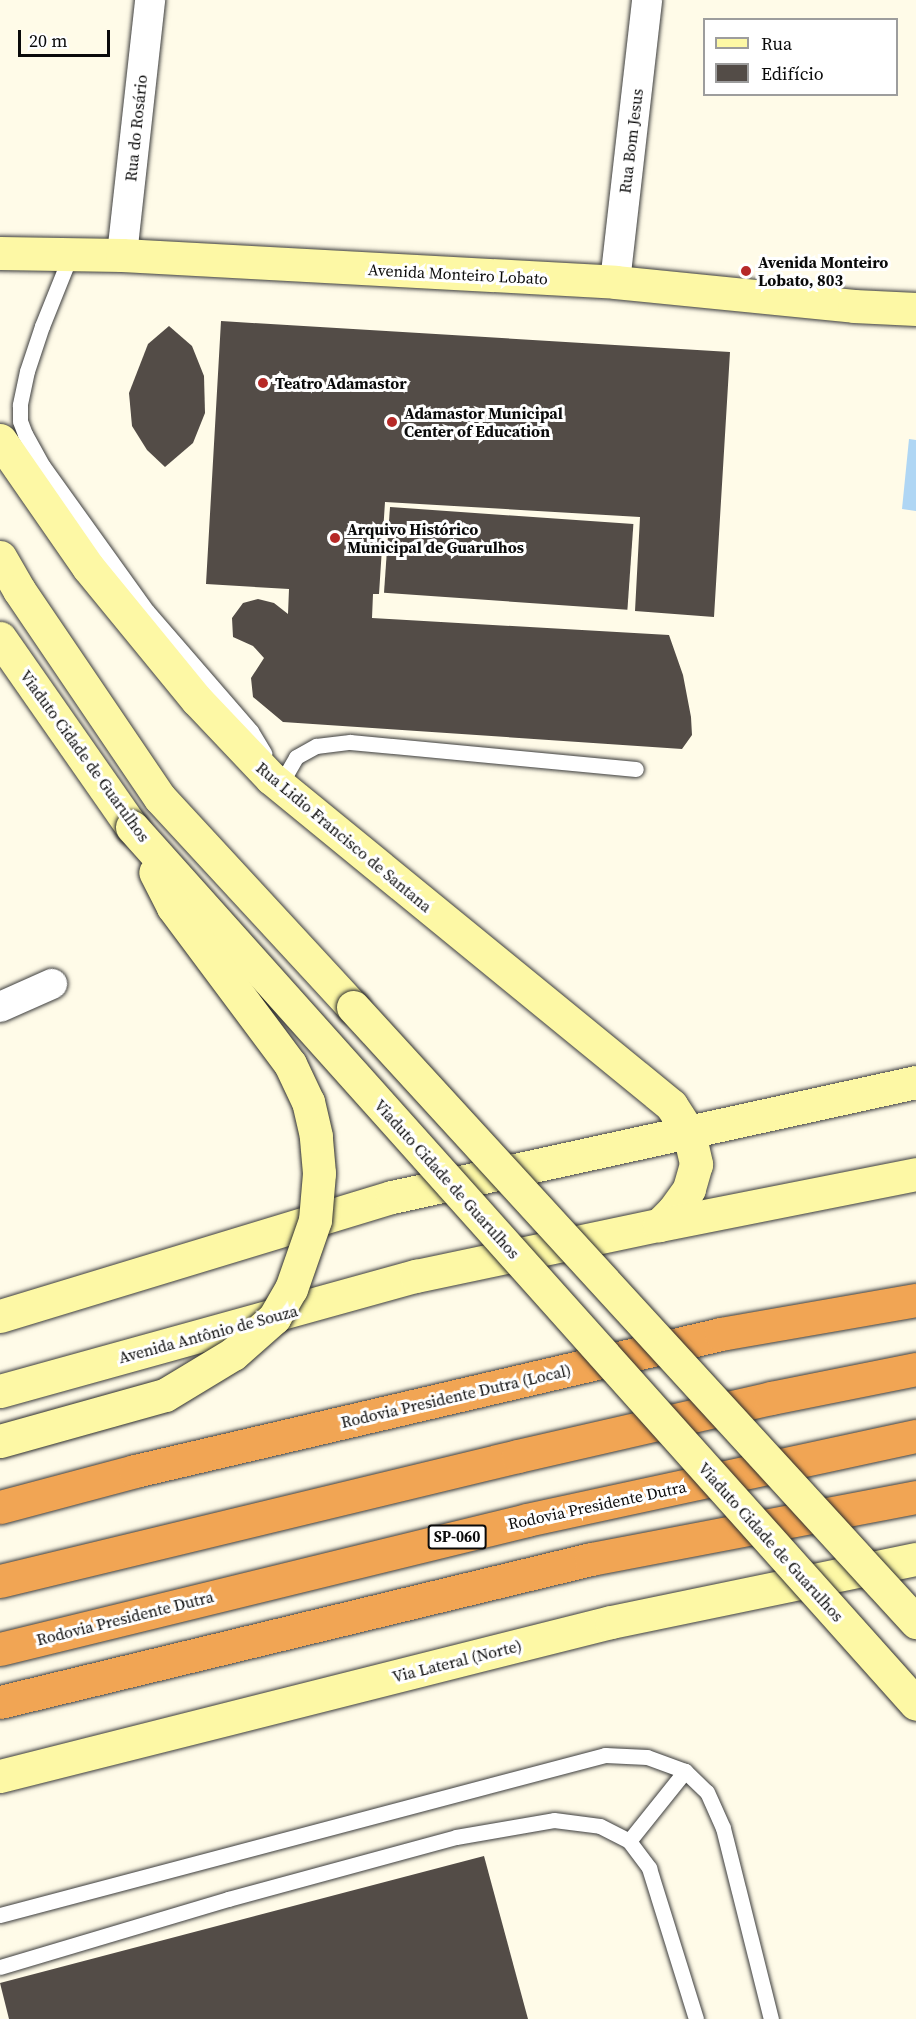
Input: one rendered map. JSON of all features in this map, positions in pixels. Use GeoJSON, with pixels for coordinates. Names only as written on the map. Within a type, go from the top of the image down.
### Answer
{"type":"FeatureCollection","features":[{"type":"Feature","properties":{"kind":"highway","name":"Rodovia Presidente Dutra (Local)"},"geometry":{"type":"LineString","coordinates":[[0,1507],[135,1471],[721,1334],[916,1300]]}},
{"type":"Feature","properties":{"kind":"highway"},"geometry":{"type":"LineString","coordinates":[[0,1581],[518,1456],[771,1398],[916,1369]]}},
{"type":"Feature","properties":{"kind":"highway","name":"Rodovia Presidente Dutra"},"geometry":{"type":"LineString","coordinates":[[0,1649],[527,1520],[916,1436]]}},
{"type":"Feature","properties":{"kind":"highway"},"geometry":{"type":"LineString","coordinates":[[0,1702],[591,1559],[916,1497]]}},
{"type":"Feature","properties":{"kind":"main road","name":"Avenida Monteiro Lobato"},"geometry":{"type":"LineString","coordinates":[[0,254],[122,255],[615,282],[854,306],[916,309]]}},
{"type":"Feature","properties":{"kind":"main road","name":"Rua Lidio Francisco de Santana"},"geometry":{"type":"LineString","coordinates":[[0,440],[88,567],[197,700],[276,782],[397,884],[671,1105],[689,1133]]}},
{"type":"Feature","properties":{"kind":"main road"},"geometry":{"type":"LineString","coordinates":[[0,557],[19,590],[160,798],[916,1622]]}},
{"type":"Feature","properties":{"kind":"main road","name":"Viaduto Cidade de Guarulhos"},"geometry":{"type":"LineString","coordinates":[[0,638],[132,827],[916,1704]]}},
{"type":"Feature","properties":{"kind":"main road"},"geometry":{"type":"LineString","coordinates":[[0,1441],[165,1395],[233,1354],[274,1318],[291,1289],[315,1220],[320,1173],[316,1136],[308,1102],[290,1064],[173,907],[132,827]]}},
{"type":"Feature","properties":{"kind":"main road"},"geometry":{"type":"LineString","coordinates":[[0,1316],[392,1197],[916,1082]]}},
{"type":"Feature","properties":{"kind":"main road"},"geometry":{"type":"LineString","coordinates":[[659,1225],[674,1211],[689,1189],[696,1164],[689,1133]]}},
{"type":"Feature","properties":{"kind":"main road","name":"Avenida Antônio de Souza"},"geometry":{"type":"LineString","coordinates":[[0,1391],[416,1276],[916,1174]]}},
{"type":"Feature","properties":{"kind":"main road","name":"Via Lateral (Norte)"},"geometry":{"type":"LineString","coordinates":[[0,1776],[611,1622],[916,1559]]}},
{"type":"Feature","properties":{"kind":"street","name":"Rua do Rosário"},"geometry":{"type":"LineString","coordinates":[[122,255],[150,0]]}},
{"type":"Feature","properties":{"kind":"street","name":"Rua Bom Jesus"},"geometry":{"type":"LineString","coordinates":[[615,282],[647,0]]}},
{"type":"Feature","properties":{"kind":"street"},"geometry":{"type":"LineString","coordinates":[[0,1007],[52,984]]}},
{"type":"Feature","properties":{"kind":"lane"},"geometry":{"type":"LineString","coordinates":[[71,254],[42,326],[27,371],[20,405],[20,421],[25,434],[43,466],[147,611],[251,731],[268,759],[276,782]]}},
{"type":"Feature","properties":{"kind":"lane"},"geometry":{"type":"LineString","coordinates":[[276,782],[296,757],[316,746],[350,742],[636,769]]}},
{"type":"Feature","properties":{"kind":"lane"},"geometry":{"type":"LineString","coordinates":[[0,1915],[605,1755],[647,1757],[685,1771],[708,1792],[723,1828],[771,2019]]}},
{"type":"Feature","properties":{"kind":"lane"},"geometry":{"type":"LineString","coordinates":[[629,1841],[685,1771]]}},
{"type":"Feature","properties":{"kind":"lane"},"geometry":{"type":"LineString","coordinates":[[0,1967],[228,1899],[456,1837],[554,1820],[600,1826],[629,1841],[649,1868],[696,2019]]}},
{"type":"Feature","properties":{"kind":"water"},"geometry":{"type":"Polygon","coordinates":[[[909,439],[916,440],[916,511],[902,509],[909,439]]]}},
{"type":"Feature","properties":{"kind":"building"},"geometry":{"type":"Polygon","coordinates":[[[221,321],[730,352],[714,617],[635,611],[640,517],[385,502],[379,594],[373,594],[372,618],[669,635],[683,675],[691,717],[692,735],[682,749],[283,722],[253,697],[251,678],[264,658],[253,646],[233,637],[232,618],[243,603],[258,599],[274,603],[288,614],[289,589],[206,584],[221,321]]]}},
{"type":"Feature","properties":{"kind":"building"},"geometry":{"type":"Polygon","coordinates":[[[169,326],[192,346],[204,376],[205,413],[193,443],[165,467],[147,450],[132,426],[129,393],[148,344],[169,326]]]}},
{"type":"Feature","properties":{"kind":"building"},"geometry":{"type":"Polygon","coordinates":[[[390,507],[633,524],[627,610],[384,593],[390,507]]]}},
{"type":"Feature","properties":{"kind":"building"},"geometry":{"type":"Polygon","coordinates":[[[484,1856],[528,2019],[9,2019],[0,1983],[484,1856]]]}},
{"type":"Feature","properties":{"kind":"place","name":"Avenida Monteiro Lobato, 803"},"geometry":{"type":"Point","coordinates":[746,271]}},
{"type":"Feature","properties":{"kind":"place","name":"Teatro Adamastor"},"geometry":{"type":"Point","coordinates":[263,383]}},
{"type":"Feature","properties":{"kind":"place","name":"Adamastor Municipal Center of Education"},"geometry":{"type":"Point","coordinates":[392,422]}},
{"type":"Feature","properties":{"kind":"place","name":"Arquivo Histórico Municipal de Guarulhos"},"geometry":{"type":"Point","coordinates":[335,538]}}]}
